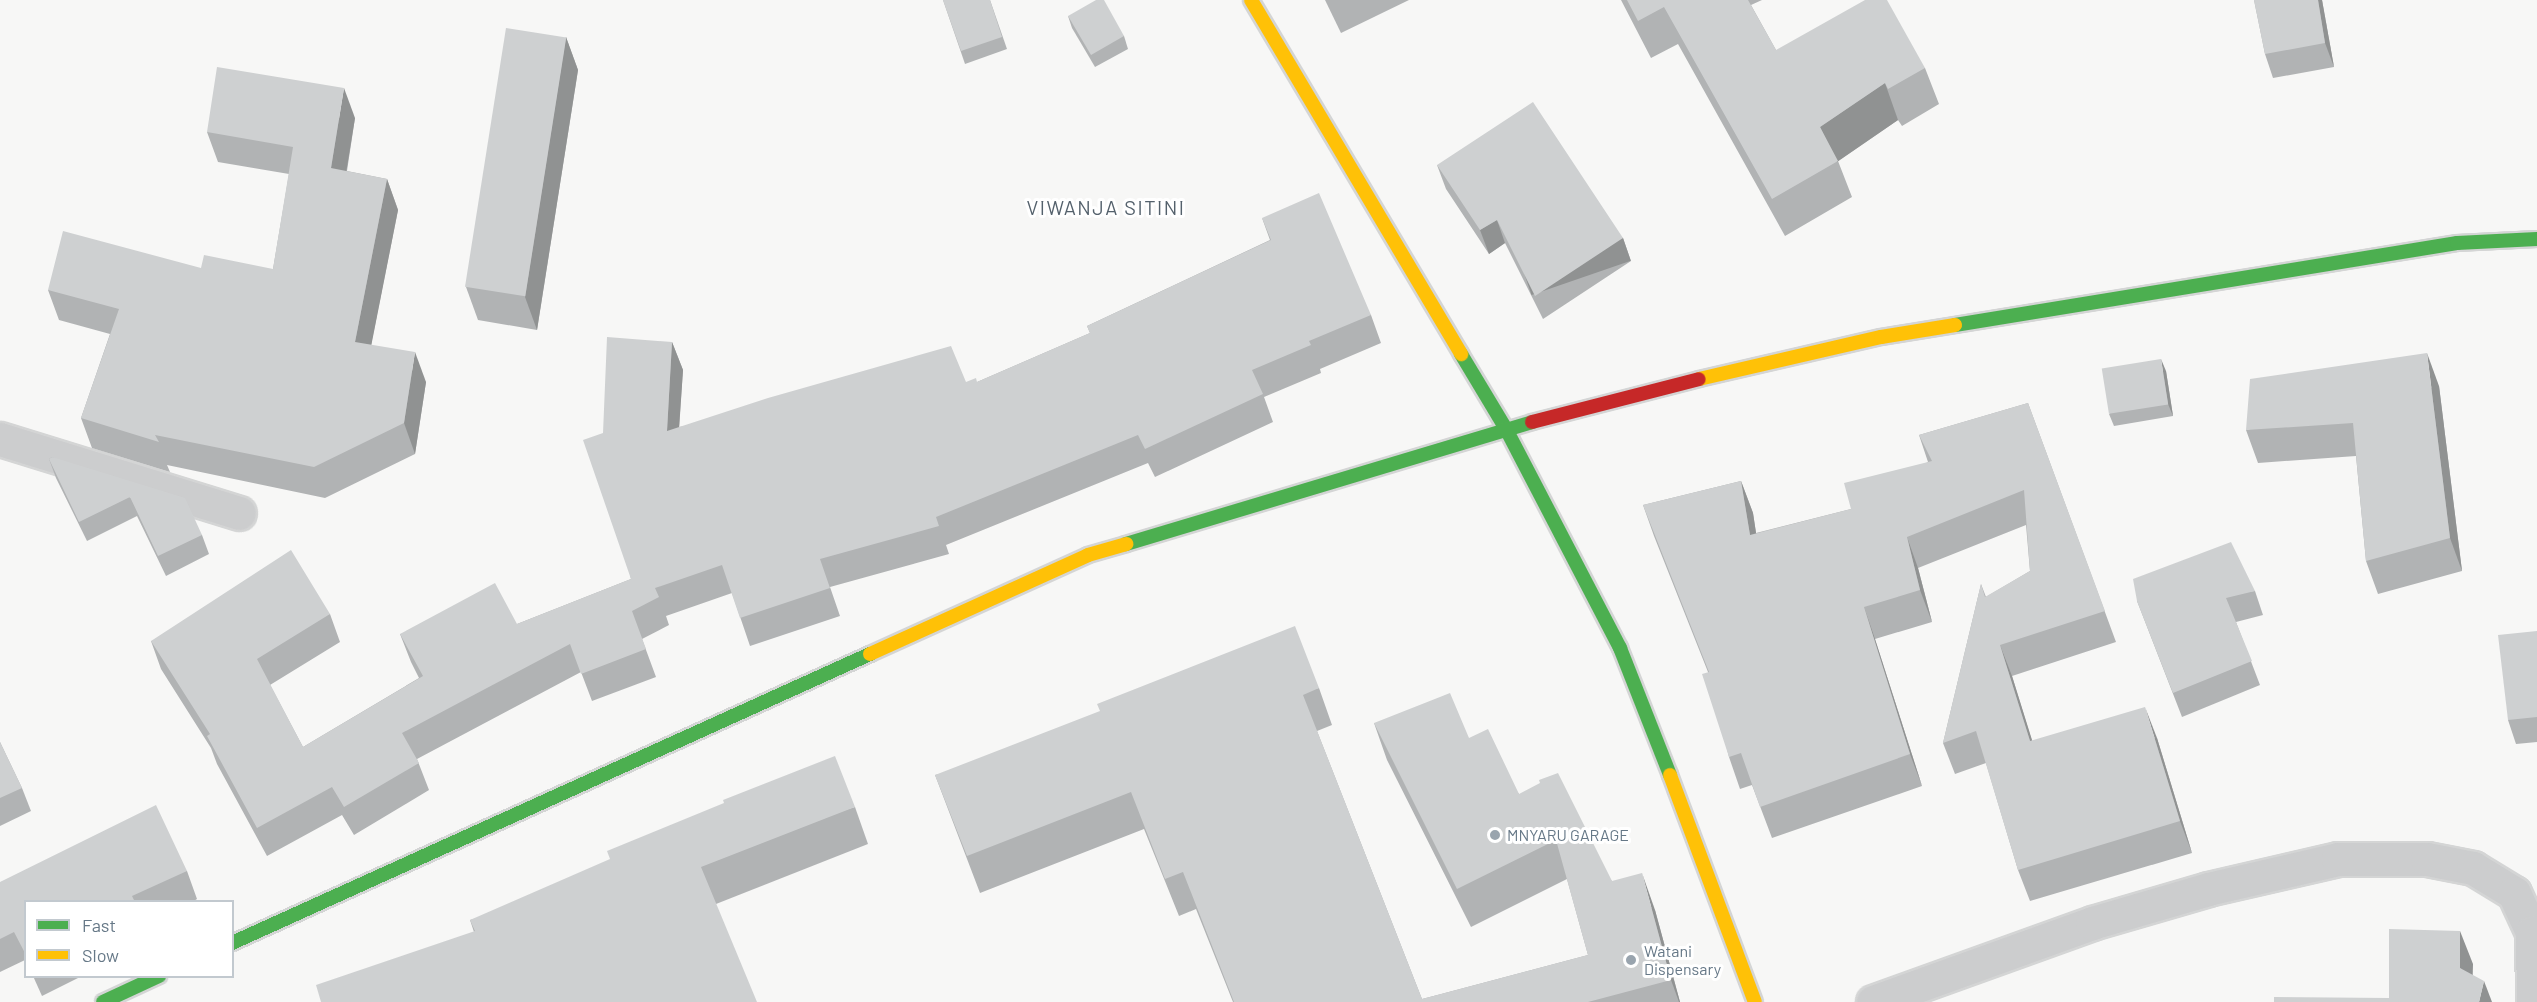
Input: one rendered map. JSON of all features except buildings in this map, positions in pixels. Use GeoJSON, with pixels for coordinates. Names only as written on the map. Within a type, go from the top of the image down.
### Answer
{"type":"FeatureCollection","features":[{"type":"Feature","properties":{"kind":"main road"},"geometry":{"type":"LineString","coordinates":[[1251,0],[1506,429],[1620,648],[1708,873],[1755,1002]]}},
{"type":"Feature","properties":{"kind":"main road"},"geometry":{"type":"LineString","coordinates":[[234,942],[1088,555],[1506,429],[1724,372],[1881,337],[2457,243],[2537,239]]}},
{"type":"Feature","properties":{"kind":"main road"},"geometry":{"type":"LineString","coordinates":[[103,1002],[155,978]]}},
{"type":"Feature","properties":{"kind":"street"},"geometry":{"type":"LineString","coordinates":[[0,440],[239,513]]}},
{"type":"Feature","properties":{"kind":"street"},"geometry":{"type":"LineString","coordinates":[[1874,1002],[2092,923],[2208,889],[2338,859],[2427,859],[2473,868],[2514,893],[2532,932],[2533,1002]]}},
{"type":"Feature","properties":{"kind":"traffic: fast"},"geometry":{"type":"LineString","coordinates":[[1955,325],[2457,243],[2537,239]]}},
{"type":"Feature","properties":{"kind":"traffic: fast"},"geometry":{"type":"LineString","coordinates":[[1461,354],[1506,429],[1620,648],[1670,775]]}},
{"type":"Feature","properties":{"kind":"traffic: fast"},"geometry":{"type":"LineString","coordinates":[[1126,544],[1532,422]]}},
{"type":"Feature","properties":{"kind":"traffic: fast"},"geometry":{"type":"LineString","coordinates":[[234,942],[870,654]]}},
{"type":"Feature","properties":{"kind":"traffic: fast"},"geometry":{"type":"LineString","coordinates":[[103,1002],[155,978]]}},
{"type":"Feature","properties":{"kind":"traffic: slow"},"geometry":{"type":"LineString","coordinates":[[1251,0],[1461,354]]}},
{"type":"Feature","properties":{"kind":"traffic: slow"},"geometry":{"type":"LineString","coordinates":[[1699,379],[1881,337],[1955,325]]}},
{"type":"Feature","properties":{"kind":"traffic: slow"},"geometry":{"type":"LineString","coordinates":[[870,654],[1088,555],[1126,544]]}},
{"type":"Feature","properties":{"kind":"traffic: slow"},"geometry":{"type":"LineString","coordinates":[[1670,775],[1755,1002]]}},
{"type":"Feature","properties":{"kind":"traffic: jam"},"geometry":{"type":"LineString","coordinates":[[1532,422],[1699,379]]}},
{"type":"Feature","properties":{"kind":"place","name":"MNYARU GARAGE"},"geometry":{"type":"Point","coordinates":[1495,835]}},
{"type":"Feature","properties":{"kind":"place","name":"Watani Dispensary"},"geometry":{"type":"Point","coordinates":[1631,960]}},
{"type":"Feature","properties":{"kind":"district","name":"VIWANJA SITINI"},"geometry":{"type":"Point","coordinates":[1106,207]}}]}
